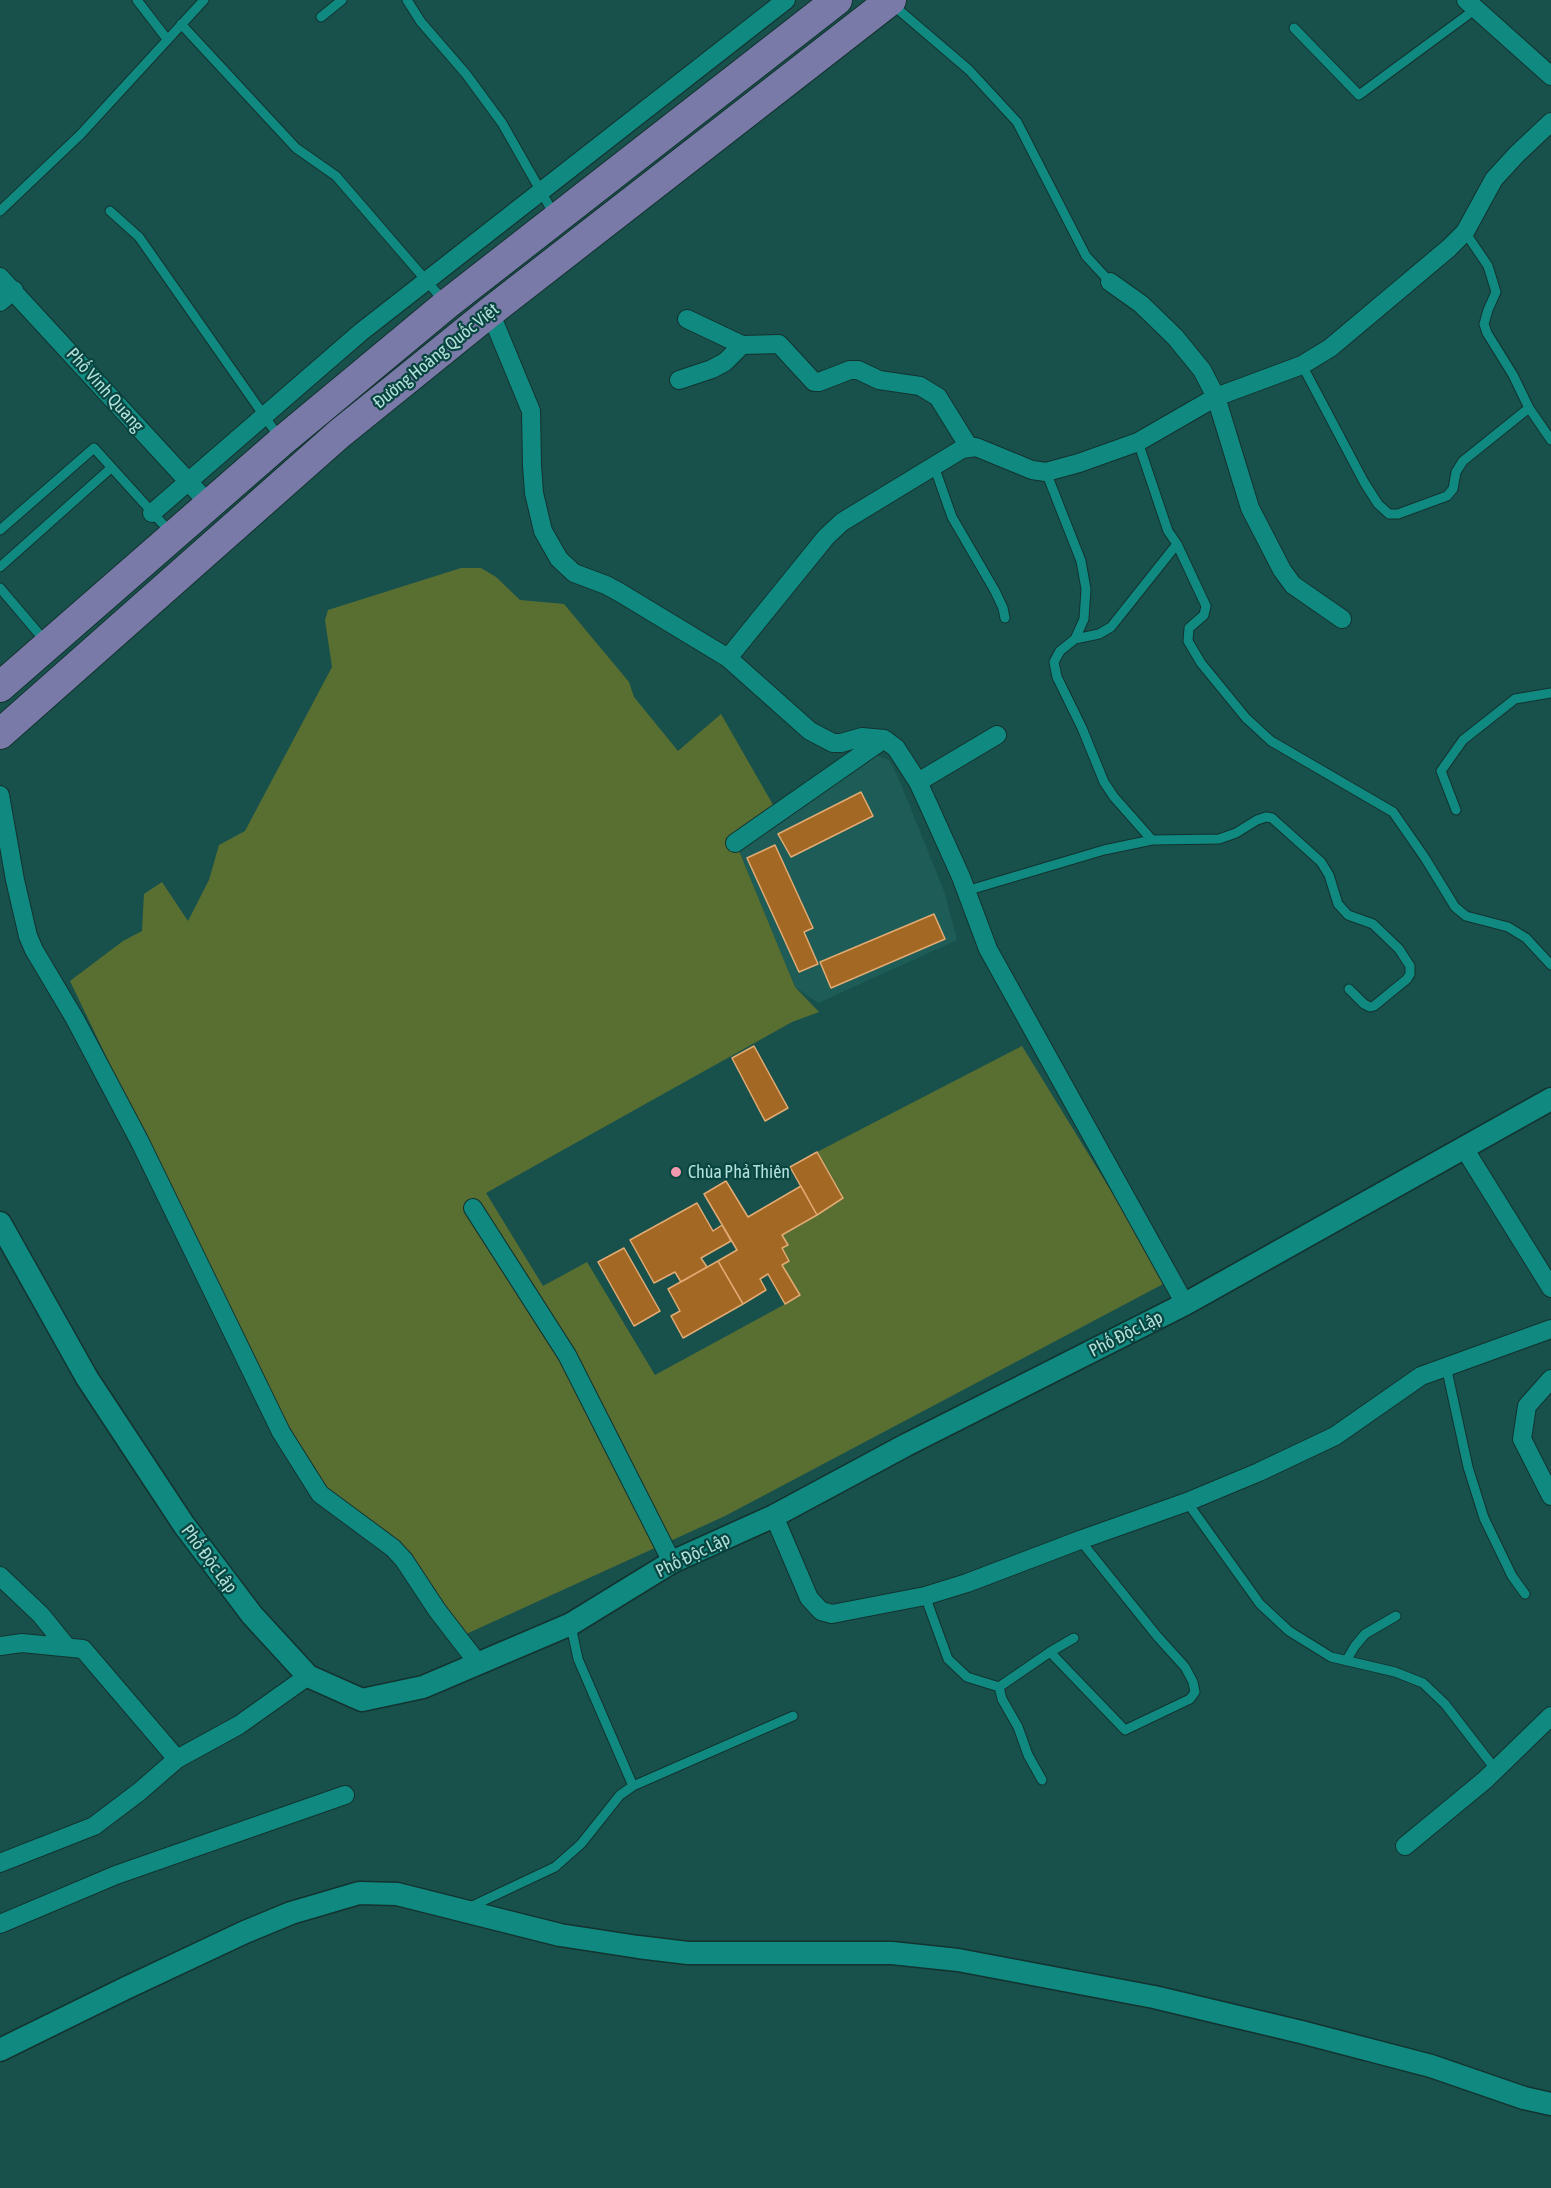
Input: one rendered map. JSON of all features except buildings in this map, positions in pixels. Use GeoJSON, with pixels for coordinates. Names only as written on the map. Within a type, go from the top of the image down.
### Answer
{"type":"FeatureCollection","features":[{"type":"Feature","properties":{"kind":"highway","name":"Đường Hoàng Quốc Việt"},"geometry":{"type":"LineString","coordinates":[[0,687],[282,441],[447,304],[837,0]]}},
{"type":"Feature","properties":{"kind":"highway","name":"Đường Hoàng Quốc Việt"},"geometry":{"type":"LineString","coordinates":[[0,734],[339,434],[490,312],[890,1]]}},
{"type":"Feature","properties":{"kind":"street"},"geometry":{"type":"LineString","coordinates":[[152,513],[361,332],[786,0]]}},
{"type":"Feature","properties":{"kind":"street"},"geometry":{"type":"LineString","coordinates":[[1472,4],[1551,76]]}},
{"type":"Feature","properties":{"kind":"street"},"geometry":{"type":"LineString","coordinates":[[728,658],[826,537],[842,522],[969,447],[976,447],[1032,470],[1046,472],[1079,463],[1138,442],[1216,397],[1302,365],[1330,348],[1465,232],[1494,179],[1551,122]]}},
{"type":"Feature","properties":{"kind":"street","name":"Phố Vinh Quang"},"geometry":{"type":"LineString","coordinates":[[0,277],[7,296],[209,504]]}},
{"type":"Feature","properties":{"kind":"street"},"geometry":{"type":"LineString","coordinates":[[1110,282],[1141,304],[1175,337],[1202,370],[1216,397],[1247,500],[1282,570],[1293,585],[1342,619]]}},
{"type":"Feature","properties":{"kind":"street"},"geometry":{"type":"LineString","coordinates":[[490,312],[531,411],[534,493],[543,531],[559,559],[574,573],[620,592],[728,658],[810,731],[833,743],[862,737],[884,739],[896,748],[918,782],[966,891],[988,949],[1185,1304]]}},
{"type":"Feature","properties":{"kind":"street"},"geometry":{"type":"LineString","coordinates":[[687,319],[742,345],[779,344],[814,382],[850,370],[858,370],[879,380],[920,386],[938,397],[969,447]]}},
{"type":"Feature","properties":{"kind":"street"},"geometry":{"type":"LineString","coordinates":[[679,380],[725,362],[742,345]]}},
{"type":"Feature","properties":{"kind":"street"},"geometry":{"type":"LineString","coordinates":[[918,782],[997,735]]}},
{"type":"Feature","properties":{"kind":"street"},"geometry":{"type":"LineString","coordinates":[[735,843],[884,739]]}},
{"type":"Feature","properties":{"kind":"street"},"geometry":{"type":"LineString","coordinates":[[0,795],[15,880],[28,936],[34,950],[75,1019],[140,1142],[281,1432],[320,1494],[393,1548],[404,1560],[437,1610],[477,1662]]}},
{"type":"Feature","properties":{"kind":"street","name":"Phố Độc Lập"},"geometry":{"type":"LineString","coordinates":[[0,1223],[87,1378],[184,1525],[252,1615],[308,1676],[362,1700],[423,1687],[477,1662],[571,1624],[672,1562],[774,1516],[906,1445],[1185,1304],[1551,1099]]}},
{"type":"Feature","properties":{"kind":"street"},"geometry":{"type":"LineString","coordinates":[[1464,1148],[1551,1288]]}},
{"type":"Feature","properties":{"kind":"street"},"geometry":{"type":"LineString","coordinates":[[473,1208],[567,1355],[672,1562]]}},
{"type":"Feature","properties":{"kind":"street"},"geometry":{"type":"LineString","coordinates":[[774,1516],[809,1598],[821,1611],[832,1614],[925,1596],[968,1583],[1187,1502],[1335,1436],[1421,1376],[1551,1329]]}},
{"type":"Feature","properties":{"kind":"street"},"geometry":{"type":"LineString","coordinates":[[1551,1379],[1527,1406],[1522,1439],[1551,1496]]}},
{"type":"Feature","properties":{"kind":"street"},"geometry":{"type":"LineString","coordinates":[[0,1576],[41,1615],[66,1646]]}},
{"type":"Feature","properties":{"kind":"street"},"geometry":{"type":"LineString","coordinates":[[0,1646],[22,1643],[83,1648],[177,1759]]}},
{"type":"Feature","properties":{"kind":"street"},"geometry":{"type":"LineString","coordinates":[[0,1863],[94,1826],[139,1792],[177,1759],[239,1725],[308,1676]]}},
{"type":"Feature","properties":{"kind":"street"},"geometry":{"type":"LineString","coordinates":[[1404,1846],[1496,1770],[1551,1716]]}},
{"type":"Feature","properties":{"kind":"street"},"geometry":{"type":"LineString","coordinates":[[0,1924],[116,1875],[345,1795]]}},
{"type":"Feature","properties":{"kind":"street"},"geometry":{"type":"LineString","coordinates":[[0,2050],[126,1988],[291,1913],[359,1893],[397,1894],[560,1935],[688,1953],[892,1953],[958,1960],[1154,1996],[1431,2066],[1524,2098],[1551,2104]]}},
{"type":"Feature","properties":{"kind":"lane"},"geometry":{"type":"LineString","coordinates":[[137,0],[167,39]]}},
{"type":"Feature","properties":{"kind":"lane"},"geometry":{"type":"LineString","coordinates":[[0,211],[81,134],[204,0]]}},
{"type":"Feature","properties":{"kind":"lane"},"geometry":{"type":"LineString","coordinates":[[321,17],[342,0]]}},
{"type":"Feature","properties":{"kind":"lane"},"geometry":{"type":"LineString","coordinates":[[407,0],[421,22],[466,74],[502,123],[556,218]]}},
{"type":"Feature","properties":{"kind":"lane"},"geometry":{"type":"LineString","coordinates":[[890,1],[969,70],[1017,122],[1086,256],[1110,282]]}},
{"type":"Feature","properties":{"kind":"lane"},"geometry":{"type":"LineString","coordinates":[[1294,28],[1359,95],[1472,4]]}},
{"type":"Feature","properties":{"kind":"lane"},"geometry":{"type":"LineString","coordinates":[[181,24],[296,148],[336,176],[447,304]]}},
{"type":"Feature","properties":{"kind":"lane"},"geometry":{"type":"LineString","coordinates":[[110,211],[139,237],[282,441]]}},
{"type":"Feature","properties":{"kind":"lane"},"geometry":{"type":"LineString","coordinates":[[1465,232],[1488,266],[1496,292],[1484,324],[1487,333],[1513,375],[1529,408],[1551,440]]}},
{"type":"Feature","properties":{"kind":"lane"},"geometry":{"type":"LineString","coordinates":[[1302,365],[1364,482],[1378,504],[1389,514],[1398,514],[1447,496],[1453,489],[1456,472],[1463,461],[1529,408]]}},
{"type":"Feature","properties":{"kind":"lane"},"geometry":{"type":"LineString","coordinates":[[1138,442],[1168,531],[1177,544],[1206,606],[1204,615],[1189,628],[1188,641],[1201,663],[1246,718],[1270,741],[1393,812],[1455,907],[1466,916],[1509,927],[1526,938],[1551,964]]}},
{"type":"Feature","properties":{"kind":"lane"},"geometry":{"type":"LineString","coordinates":[[0,530],[94,448],[173,535]]}},
{"type":"Feature","properties":{"kind":"lane"},"geometry":{"type":"LineString","coordinates":[[934,466],[952,517],[1003,608],[1005,618]]}},
{"type":"Feature","properties":{"kind":"lane"},"geometry":{"type":"LineString","coordinates":[[0,567],[111,468]]}},
{"type":"Feature","properties":{"kind":"lane"},"geometry":{"type":"LineString","coordinates":[[1046,472],[1081,561],[1086,589],[1084,619],[1075,639]]}},
{"type":"Feature","properties":{"kind":"lane"},"geometry":{"type":"LineString","coordinates":[[1152,840],[1114,797],[1104,782],[1082,728],[1057,677],[1054,662],[1060,651],[1075,639],[1099,634],[1112,627],[1177,544]]}},
{"type":"Feature","properties":{"kind":"lane"},"geometry":{"type":"LineString","coordinates":[[0,588],[48,645]]}},
{"type":"Feature","properties":{"kind":"lane"},"geometry":{"type":"LineString","coordinates":[[1456,810],[1442,771],[1463,740],[1515,699],[1551,693]]}},
{"type":"Feature","properties":{"kind":"lane"},"geometry":{"type":"LineString","coordinates":[[966,891],[1104,850],[1152,840],[1219,839],[1266,817],[1272,819],[1322,862],[1329,874],[1338,904],[1348,915],[1373,924],[1399,949],[1410,966],[1407,979],[1374,1006],[1364,1004],[1349,989]]}},
{"type":"Feature","properties":{"kind":"lane"},"geometry":{"type":"LineString","coordinates":[[1446,1366],[1468,1467],[1484,1518],[1512,1576],[1525,1594]]}},
{"type":"Feature","properties":{"kind":"lane"},"geometry":{"type":"LineString","coordinates":[[1187,1502],[1260,1604],[1289,1631],[1330,1657],[1395,1672],[1423,1683],[1445,1704],[1496,1770]]}},
{"type":"Feature","properties":{"kind":"lane"},"geometry":{"type":"LineString","coordinates":[[1050,1652],[1125,1730],[1190,1699],[1195,1692],[1193,1682],[1185,1667],[1157,1636],[1080,1540]]}},
{"type":"Feature","properties":{"kind":"lane"},"geometry":{"type":"LineString","coordinates":[[925,1596],[948,1659],[967,1677],[999,1687]]}},
{"type":"Feature","properties":{"kind":"lane"},"geometry":{"type":"LineString","coordinates":[[1346,1661],[1365,1634],[1396,1616]]}},
{"type":"Feature","properties":{"kind":"lane"},"geometry":{"type":"LineString","coordinates":[[571,1624],[578,1659],[633,1786]]}},
{"type":"Feature","properties":{"kind":"lane"},"geometry":{"type":"LineString","coordinates":[[999,1687],[1074,1638]]}},
{"type":"Feature","properties":{"kind":"lane"},"geometry":{"type":"LineString","coordinates":[[999,1687],[1002,1699],[1018,1727],[1028,1755],[1042,1780]]}},
{"type":"Feature","properties":{"kind":"lane"},"geometry":{"type":"LineString","coordinates":[[464,1910],[555,1867],[581,1844],[620,1795],[633,1786],[793,1716]]}},
{"type":"Feature","properties":{"kind":"shaded area"},"geometry":{"type":"Polygon","coordinates":[[[875,755],[889,760],[898,777],[945,894],[957,940],[818,1003],[795,987],[737,845],[875,755]]]}},
{"type":"Feature","properties":{"kind":"green space"},"geometry":{"type":"Polygon","coordinates":[[[461,568],[481,568],[496,577],[520,600],[564,604],[629,682],[634,697],[678,751],[721,714],[776,810],[737,846],[795,987],[819,1012],[792,1022],[486,1193],[543,1286],[587,1262],[655,1375],[800,1296],[782,1265],[789,1260],[782,1248],[788,1245],[782,1235],[843,1198],[817,1152],[1022,1046],[1167,1282],[725,1516],[464,1635],[328,1491],[300,1451],[229,1313],[70,981],[123,941],[142,931],[144,894],[162,882],[188,921],[209,880],[219,845],[245,831],[332,667],[325,620],[328,610],[461,568]]]}},
{"type":"Feature","properties":{"kind":"place","name":"Chùa Phả Thiên"},"geometry":{"type":"Point","coordinates":[676,1172]}}]}
